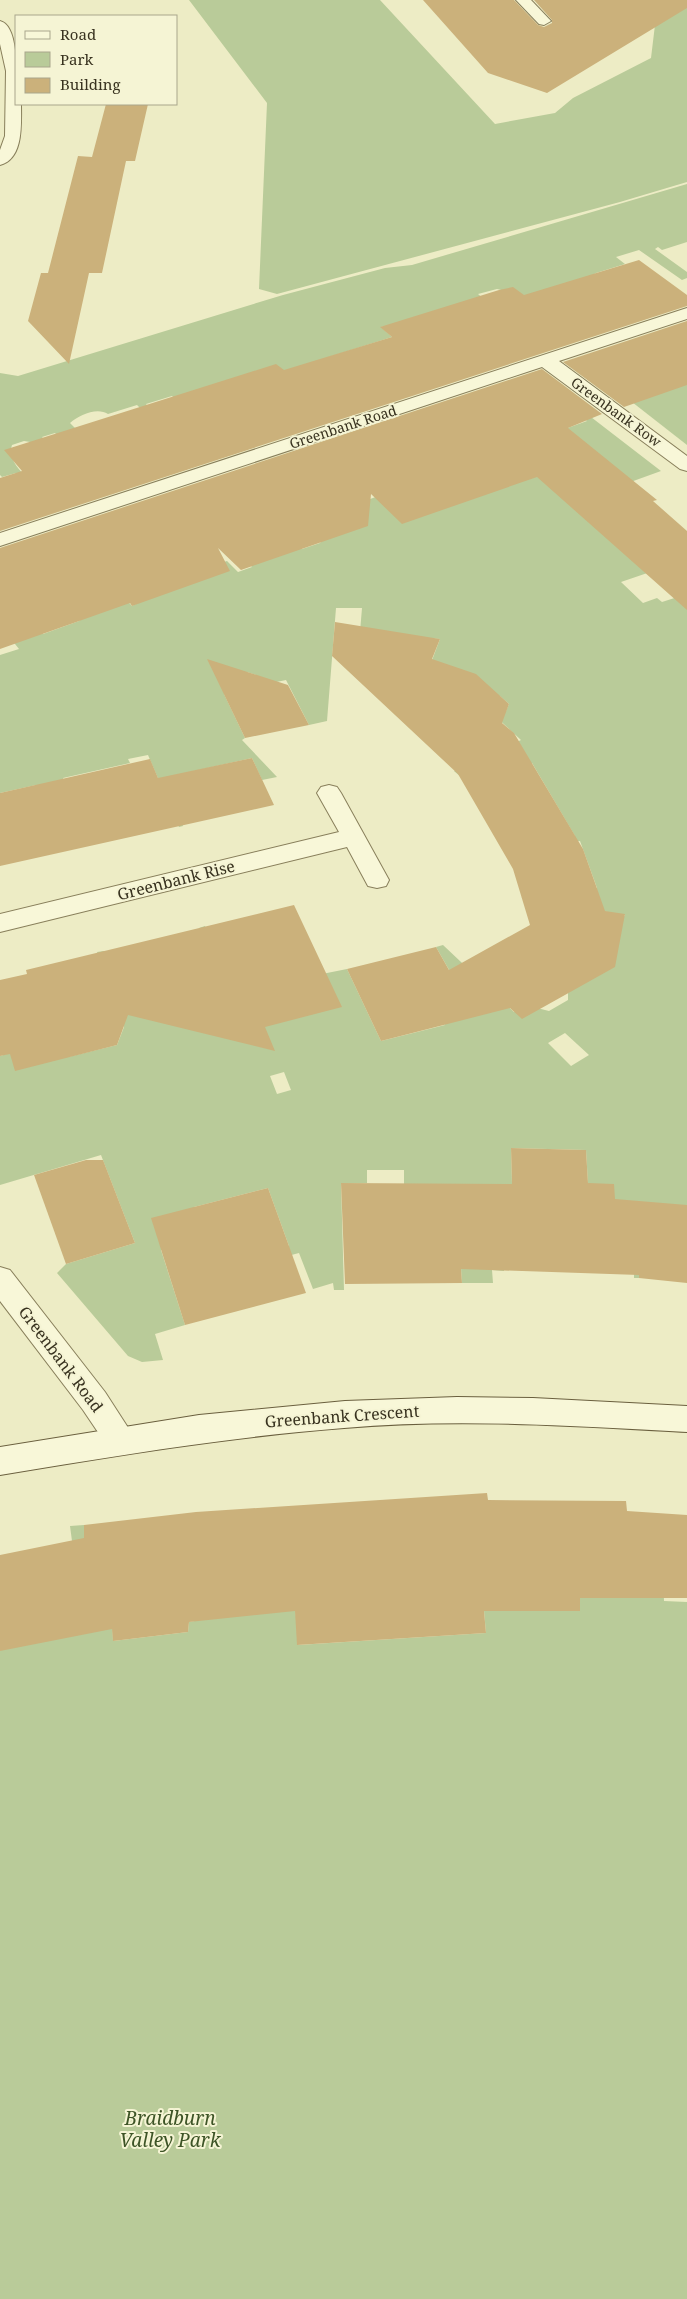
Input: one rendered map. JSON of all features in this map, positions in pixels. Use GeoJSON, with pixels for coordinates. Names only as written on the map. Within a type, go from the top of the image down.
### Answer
{"type":"FeatureCollection","features":[{"type":"Feature","properties":{"kind":"street"},"geometry":{"type":"LineString","coordinates":[[523,0],[544,21]]}},
{"type":"Feature","properties":{"kind":"street"},"geometry":{"type":"LineString","coordinates":[[0,25],[8,46],[13,71],[13,136],[7,152],[0,160]]}},
{"type":"Feature","properties":{"kind":"street","name":"Greenbank Road"},"geometry":{"type":"LineString","coordinates":[[0,540],[687,313]]}},
{"type":"Feature","properties":{"kind":"street","name":"Greenbank Row"},"geometry":{"type":"LineString","coordinates":[[545,360],[687,464]]}},
{"type":"Feature","properties":{"kind":"street"},"geometry":{"type":"LineString","coordinates":[[329,793],[377,880]]}},
{"type":"Feature","properties":{"kind":"street","name":"Greenbank Rise"},"geometry":{"type":"LineString","coordinates":[[0,924],[353,837]]}},
{"type":"Feature","properties":{"kind":"street","name":"Greenbank Road"},"geometry":{"type":"LineString","coordinates":[[0,1279],[94,1401],[121,1440]]}},
{"type":"Feature","properties":{"kind":"street","name":"Greenbank Crescent"},"geometry":{"type":"LineString","coordinates":[[0,1461],[121,1440],[273,1420],[401,1411],[533,1411],[687,1419]]}},
{"type":"Feature","properties":{"kind":"green space"},"geometry":{"type":"Polygon","coordinates":[[[189,0],[380,0],[495,124],[555,113],[573,98],[651,58],[658,0],[687,0],[687,182],[620,202],[277,294],[259,289],[267,103],[189,0]]]}},
{"type":"Feature","properties":{"kind":"green space"},"geometry":{"type":"Polygon","coordinates":[[[687,184],[687,242],[662,250],[658,247],[655,249],[687,272],[687,278],[682,280],[639,250],[616,257],[625,264],[596,273],[549,301],[497,289],[478,294],[492,306],[381,327],[392,337],[181,404],[172,396],[146,404],[175,443],[137,405],[108,414],[99,411],[78,417],[70,423],[82,435],[63,441],[55,433],[42,437],[49,445],[24,441],[12,445],[11,451],[14,462],[36,487],[31,489],[16,473],[2,477],[0,475],[0,373],[18,376],[283,295],[385,268],[412,265],[687,184]]]}},
{"type":"Feature","properties":{"kind":"green space"},"geometry":{"type":"Polygon","coordinates":[[[600,377],[687,385],[687,445],[600,377]]]}},
{"type":"Feature","properties":{"kind":"green space"},"geometry":{"type":"Polygon","coordinates":[[[552,393],[565,397],[661,471],[603,492],[659,569],[621,582],[643,603],[657,598],[662,602],[687,594],[687,1205],[640,1234],[639,1278],[634,1278],[634,1218],[588,1183],[586,1150],[511,1148],[512,1184],[503,1184],[504,1271],[492,1270],[493,1283],[462,1283],[456,1195],[404,1185],[404,1170],[367,1170],[367,1183],[341,1183],[344,1290],[334,1290],[333,1283],[313,1289],[299,1253],[276,1259],[289,1246],[268,1188],[194,1207],[206,1239],[161,1250],[185,1325],[155,1334],[163,1360],[142,1362],[128,1356],[57,1273],[66,1264],[135,1243],[101,1155],[0,1185],[0,1056],[10,1053],[68,1057],[117,1045],[124,1027],[97,952],[104,951],[117,986],[233,1010],[199,928],[205,926],[224,968],[322,974],[347,969],[381,1041],[445,1025],[438,1012],[452,975],[436,947],[443,945],[514,1012],[537,1008],[549,1011],[568,1000],[568,993],[625,915],[521,897],[597,888],[580,841],[507,849],[538,841],[575,836],[532,763],[462,778],[454,771],[521,740],[495,716],[506,711],[509,704],[500,696],[423,684],[440,639],[360,632],[362,608],[336,608],[327,721],[309,725],[286,680],[262,685],[256,675],[247,672],[232,675],[224,694],[245,738],[242,740],[277,777],[262,780],[252,758],[163,778],[183,826],[179,827],[148,755],[128,759],[130,763],[63,778],[88,846],[36,785],[0,793],[0,655],[19,649],[0,625],[0,615],[28,615],[43,634],[79,621],[114,586],[132,606],[203,569],[227,561],[238,572],[252,567],[214,527],[294,541],[302,549],[320,543],[345,508],[587,421],[552,393]],[[565,1033],[548,1043],[571,1066],[589,1055],[565,1033]],[[284,1072],[270,1076],[277,1094],[291,1090],[284,1072]]]}},
{"type":"Feature","properties":{"kind":"green space","name":"Braidburn Valley Park"},"geometry":{"type":"Polygon","coordinates":[[[84,1525],[86,1579],[110,1577],[113,1641],[188,1632],[189,1622],[295,1603],[298,1645],[486,1633],[483,1599],[532,1611],[580,1611],[580,1598],[662,1554],[664,1601],[687,1602],[687,2299],[0,2299],[0,1651],[72,1541],[70,1526],[84,1525]]]}},
{"type":"Feature","properties":{"kind":"building"},"geometry":{"type":"Polygon","coordinates":[[[423,0],[514,0],[538,25],[544,27],[552,23],[552,20],[534,0],[687,0],[687,8],[547,93],[488,73],[423,0]]]}},
{"type":"Feature","properties":{"kind":"building"},"geometry":{"type":"Polygon","coordinates":[[[106,105],[148,105],[135,161],[126,161],[102,273],[89,273],[69,364],[28,321],[41,273],[48,273],[78,156],[92,157],[106,105]]]}},
{"type":"Feature","properties":{"kind":"building"},"geometry":{"type":"Polygon","coordinates":[[[639,260],[687,295],[687,306],[0,531],[0,478],[22,471],[4,450],[276,364],[284,370],[392,337],[380,327],[499,290],[513,287],[524,295],[639,260]]]}},
{"type":"Feature","properties":{"kind":"building"},"geometry":{"type":"Polygon","coordinates":[[[687,321],[687,385],[624,407],[563,362],[687,321]]]}},
{"type":"Feature","properties":{"kind":"building"},"geometry":{"type":"Polygon","coordinates":[[[542,369],[602,414],[568,428],[657,500],[653,501],[687,531],[687,610],[537,477],[402,524],[371,494],[368,526],[241,570],[218,548],[230,571],[132,606],[130,603],[0,649],[0,548],[542,369]]]}},
{"type":"Feature","properties":{"kind":"building"},"geometry":{"type":"Polygon","coordinates":[[[335,622],[440,639],[432,659],[476,674],[509,704],[502,723],[514,733],[583,849],[605,911],[625,914],[615,967],[522,1019],[510,1008],[381,1041],[347,969],[436,947],[449,970],[530,925],[513,869],[458,774],[332,656],[335,622]]]}},
{"type":"Feature","properties":{"kind":"building"},"geometry":{"type":"Polygon","coordinates":[[[207,659],[288,685],[309,725],[245,738],[207,659]]]}},
{"type":"Feature","properties":{"kind":"building"},"geometry":{"type":"Polygon","coordinates":[[[252,758],[274,805],[0,866],[0,793],[150,759],[158,778],[252,758]]]}},
{"type":"Feature","properties":{"kind":"building"},"geometry":{"type":"Polygon","coordinates":[[[294,905],[342,1007],[265,1027],[275,1051],[128,1015],[117,1045],[15,1071],[10,1054],[0,1056],[0,980],[27,974],[26,970],[294,905]]]}},
{"type":"Feature","properties":{"kind":"building"},"geometry":{"type":"Polygon","coordinates":[[[511,1148],[586,1150],[588,1183],[614,1184],[615,1199],[687,1205],[687,1283],[639,1278],[639,1275],[461,1269],[462,1283],[345,1284],[341,1183],[512,1184],[511,1148]]]}},
{"type":"Feature","properties":{"kind":"building"},"geometry":{"type":"Polygon","coordinates":[[[86,1160],[103,1160],[135,1243],[66,1264],[34,1175],[86,1160]]]}},
{"type":"Feature","properties":{"kind":"building"},"geometry":{"type":"Polygon","coordinates":[[[268,1188],[306,1293],[185,1325],[151,1218],[268,1188]]]}},
{"type":"Feature","properties":{"kind":"building"},"geometry":{"type":"Polygon","coordinates":[[[487,1493],[488,1500],[626,1501],[627,1511],[687,1515],[687,1598],[580,1598],[580,1611],[484,1611],[486,1633],[297,1645],[295,1611],[189,1622],[188,1632],[113,1641],[112,1629],[0,1651],[0,1555],[84,1538],[84,1525],[196,1512],[487,1493]]]}}]}
